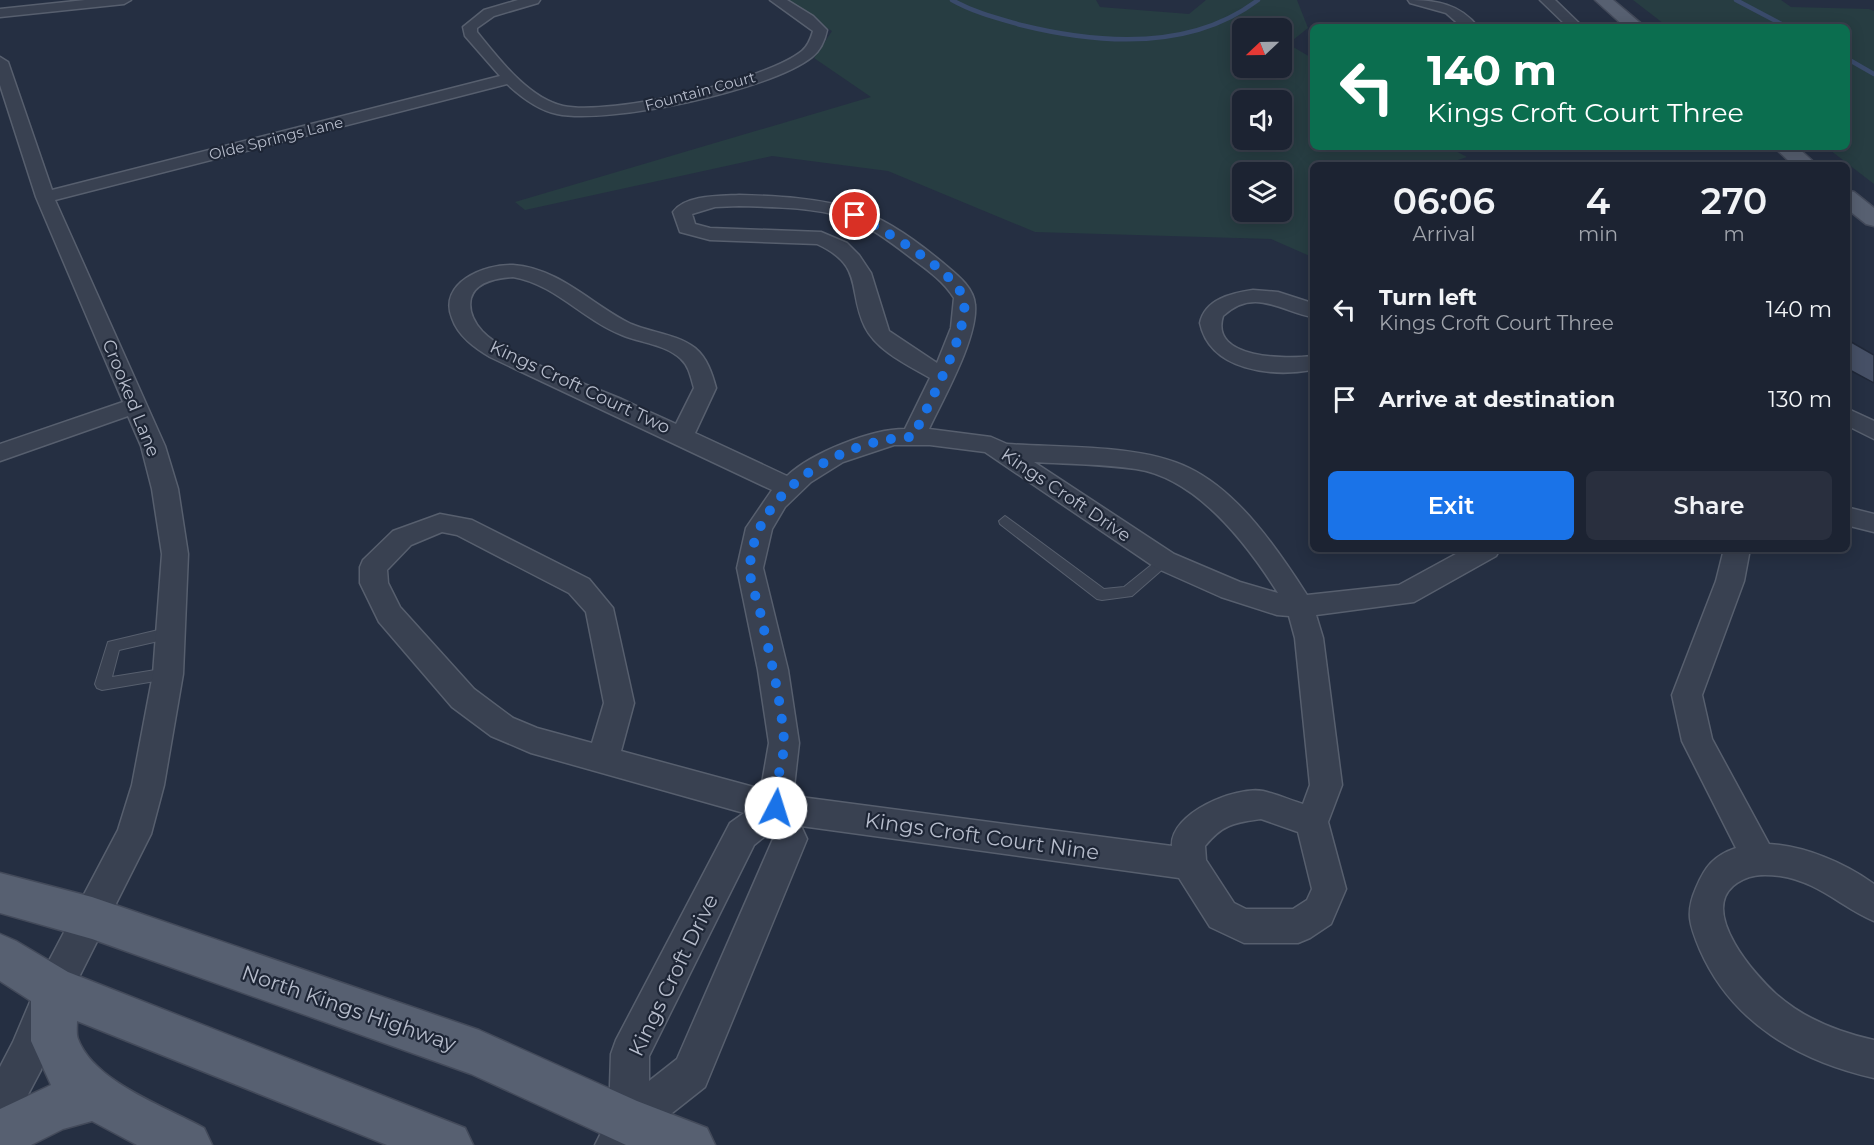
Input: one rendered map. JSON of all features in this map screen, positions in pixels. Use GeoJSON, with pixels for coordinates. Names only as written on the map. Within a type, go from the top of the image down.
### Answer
{"type":"FeatureCollection","features":[{"type":"Feature","properties":{"kind":"main road"},"geometry":{"type":"LineString","coordinates":[[1603,0],[1632,24]]}},
{"type":"Feature","properties":{"kind":"main road"},"geometry":{"type":"LineString","coordinates":[[1788,150],[1802,162]]}},
{"type":"Feature","properties":{"kind":"main road"},"geometry":{"type":"LineString","coordinates":[[1850,201],[1874,219]]}},
{"type":"Feature","properties":{"kind":"main road","name":"North Kings Highway"},"geometry":{"type":"LineString","coordinates":[[0,893],[92,918],[479,1053],[622,1134],[690,1145]]}},
{"type":"Feature","properties":{"kind":"main road"},"geometry":{"type":"LineString","coordinates":[[0,956],[54,989],[448,1145]]}},
{"type":"Feature","properties":{"kind":"main road"},"geometry":{"type":"LineString","coordinates":[[54,989],[54,1041],[70,1072],[94,1096],[187,1145]]}},
{"type":"Feature","properties":{"kind":"main road"},"geometry":{"type":"LineString","coordinates":[[0,1134],[57,1107],[94,1096]]}},
{"type":"Feature","properties":{"kind":"street"},"geometry":{"type":"LineString","coordinates":[[0,13],[124,0]]}},
{"type":"Feature","properties":{"kind":"street","name":"Fountain Court"},"geometry":{"type":"LineString","coordinates":[[533,0],[489,13],[470,27],[470,33],[508,79],[561,111],[586,112],[638,108],[677,100],[792,63],[807,54],[819,39],[820,30],[808,19],[777,0]]}},
{"type":"Feature","properties":{"kind":"street"},"geometry":{"type":"LineString","coordinates":[[1415,0],[1451,10],[1467,24]]}},
{"type":"Feature","properties":{"kind":"street"},"geometry":{"type":"LineString","coordinates":[[1547,0],[1573,24]]}},
{"type":"Feature","properties":{"kind":"street","name":"Crooked Lane"},"geometry":{"type":"LineString","coordinates":[[0,62],[17,137],[156,457],[165,489],[176,554],[168,674],[148,785],[134,834],[54,989],[27,1056],[0,1107]]}},
{"type":"Feature","properties":{"kind":"street","name":"Olde Springs Lane"},"geometry":{"type":"LineString","coordinates":[[45,197],[508,79]]}},
{"type":"Feature","properties":{"kind":"street"},"geometry":{"type":"LineString","coordinates":[[913,437],[942,376],[963,324],[964,298],[955,283],[940,270],[871,223],[838,210],[743,200],[697,205],[682,212],[687,228],[696,231],[710,234],[821,238],[840,247],[861,273],[874,326],[881,335],[900,350],[942,376]]}},
{"type":"Feature","properties":{"kind":"street","name":"Kings Croft Court Two"},"geometry":{"type":"LineString","coordinates":[[682,435],[705,388],[698,366],[690,355],[679,348],[626,330],[587,309],[565,292],[529,274],[511,272],[491,274],[464,288],[458,298],[461,315],[475,336],[495,350],[682,435],[790,488]]}},
{"type":"Feature","properties":{"kind":"street"},"geometry":{"type":"LineString","coordinates":[[1310,309],[1280,298],[1260,296],[1241,298],[1225,303],[1215,312],[1211,322],[1213,333],[1221,345],[1235,355],[1273,366],[1293,367],[1310,363]]}},
{"type":"Feature","properties":{"kind":"street"},"geometry":{"type":"LineString","coordinates":[[0,453],[135,406]]}},
{"type":"Feature","properties":{"kind":"street"},"geometry":{"type":"LineString","coordinates":[[1850,417],[1874,431]]}},
{"type":"Feature","properties":{"kind":"street","name":"Kings Croft Drive"},"geometry":{"type":"LineString","coordinates":[[622,1134],[690,1073],[790,839],[776,808],[777,783],[784,743],[773,669],[750,568],[759,528],[776,501],[802,476],[834,456],[893,437],[930,437],[991,445],[1165,561],[1231,591],[1277,604],[1300,606],[1404,595],[1482,552]]}},
{"type":"Feature","properties":{"kind":"street"},"geometry":{"type":"LineString","coordinates":[[1003,452],[1139,461],[1180,474],[1220,502],[1270,559],[1300,606],[1309,638],[1326,785],[1312,822],[1329,889],[1319,912],[1298,926],[1244,926],[1222,915],[1189,864],[1188,842],[1205,821],[1227,810],[1261,805],[1312,822]]}},
{"type":"Feature","properties":{"kind":"street"},"geometry":{"type":"LineString","coordinates":[[1850,517],[1874,523]]}},
{"type":"Feature","properties":{"kind":"street","name":"Kings Croft Court Nine"},"geometry":{"type":"LineString","coordinates":[[603,759],[619,703],[599,608],[579,585],[463,527],[440,523],[402,538],[373,567],[374,583],[389,614],[463,698],[502,727],[531,740],[776,808],[1189,864]]}},
{"type":"Feature","properties":{"kind":"street"},"geometry":{"type":"LineString","coordinates":[[1736,552],[1730,581],[1687,695],[1697,741],[1759,859]]}},
{"type":"Feature","properties":{"kind":"street","name":"Kings Croft Drive"},"geometry":{"type":"LineString","coordinates":[[622,1134],[630,1054],[742,834],[776,808]]}},
{"type":"Feature","properties":{"kind":"street"},"geometry":{"type":"LineString","coordinates":[[1874,904],[1863,894],[1828,874],[1792,862],[1759,859],[1732,866],[1714,881],[1707,906],[1711,936],[1728,969],[1756,1002],[1793,1030],[1833,1050],[1874,1059]]}},
{"type":"Feature","properties":{"kind":"lane"},"geometry":{"type":"LineString","coordinates":[[1005,521],[1102,595],[1127,592],[1165,561]]}},
{"type":"Feature","properties":{"kind":"lane"},"geometry":{"type":"LineString","coordinates":[[168,674],[102,684],[113,646],[171,633]]}},
{"type":"Feature","properties":{"kind":"green space"},"geometry":{"type":"Polygon","coordinates":[[[787,0],[1096,0],[1100,7],[1189,14],[1206,0],[1297,0],[1308,28],[1292,41],[1292,18],[1232,18],[1232,78],[1292,78],[1292,46],[1310,57],[1310,150],[1454,150],[1467,157],[1452,162],[1310,162],[1310,256],[1271,239],[1035,232],[888,171],[772,156],[525,210],[515,202],[871,97],[814,58],[832,31],[782,2],[787,0]]]}},
{"type":"Feature","properties":{"kind":"green space"},"geometry":{"type":"Polygon","coordinates":[[[1633,0],[1781,0],[1791,7],[1874,11],[1874,184],[1850,166],[1850,162],[1845,162],[1830,150],[1850,150],[1850,24],[1664,24],[1633,0]]]}},
{"type":"Feature","properties":{"kind":"building"},"geometry":{"type":"Polygon","coordinates":[[[1850,341],[1874,355],[1874,383],[1850,370],[1850,341]]]}},
{"type":"Feature","properties":{"kind":"waterway"},"geometry":{"type":"LineString","coordinates":[[952,0],[977,11],[1021,25],[1112,39],[1143,39],[1204,28],[1232,16],[1258,0]]}},
{"type":"Feature","properties":{"kind":"waterway"},"geometry":{"type":"LineString","coordinates":[[1736,0],[1781,24]]}},
{"type":"Feature","properties":{"kind":"waterway"},"geometry":{"type":"LineString","coordinates":[[1850,60],[1874,74]]}},
{"type":"Feature","properties":{"kind":"route"},"geometry":{"type":"LineString","coordinates":[[776,808],[777,783],[784,743],[773,669],[750,568],[759,528],[776,501],[802,476],[834,456],[893,437],[913,437],[942,376],[963,324],[964,298],[955,283],[924,258],[855,215]]}}]}
